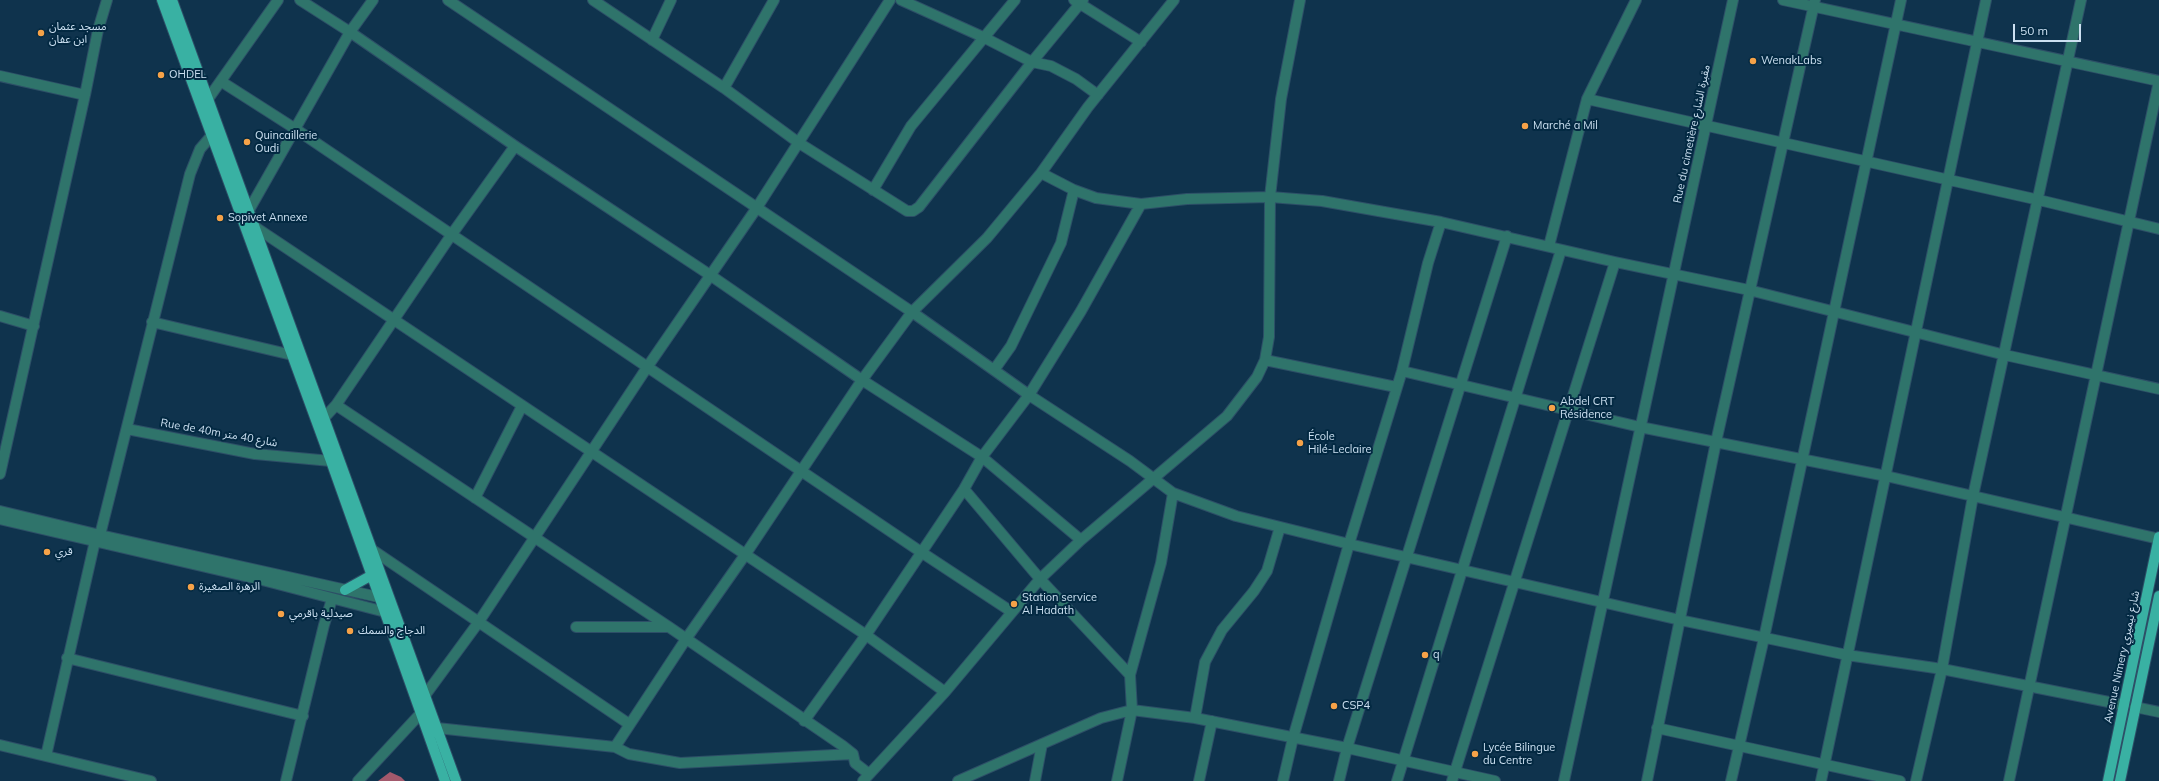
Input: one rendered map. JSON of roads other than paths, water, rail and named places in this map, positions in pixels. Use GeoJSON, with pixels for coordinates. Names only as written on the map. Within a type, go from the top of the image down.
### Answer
{"type":"FeatureCollection","features":[{"type":"Feature","properties":{"kind":"main road"},"geometry":{"type":"LineString","coordinates":[[162,0],[372,575],[385,599]]}},
{"type":"Feature","properties":{"kind":"main road"},"geometry":{"type":"LineString","coordinates":[[172,0],[371,549],[421,713],[445,781]]}},
{"type":"Feature","properties":{"kind":"main road","name":"Avenue Nimery شارع نيميري"},"geometry":{"type":"LineString","coordinates":[[2108,781],[2159,538]]}},
{"type":"Feature","properties":{"kind":"main road"},"geometry":{"type":"LineString","coordinates":[[345,590],[372,575]]}},
{"type":"Feature","properties":{"kind":"main road"},"geometry":{"type":"LineString","coordinates":[[2120,781],[2159,596]]}},
{"type":"Feature","properties":{"kind":"main road"},"geometry":{"type":"LineString","coordinates":[[390,614],[426,694],[456,781]]}},
{"type":"Feature","properties":{"kind":"street"},"geometry":{"type":"LineString","coordinates":[[99,26],[101,0]]}},
{"type":"Feature","properties":{"kind":"street"},"geometry":{"type":"LineString","coordinates":[[0,474],[34,326],[99,26],[107,0]]}},
{"type":"Feature","properties":{"kind":"street"},"geometry":{"type":"LineString","coordinates":[[208,99],[222,82],[278,0]]}},
{"type":"Feature","properties":{"kind":"street"},"geometry":{"type":"LineString","coordinates":[[300,0],[350,32],[515,146],[710,275],[862,380],[982,457],[1081,540]]}},
{"type":"Feature","properties":{"kind":"street"},"geometry":{"type":"LineString","coordinates":[[249,210],[294,128],[350,32],[373,0]]}},
{"type":"Feature","properties":{"kind":"street"},"geometry":{"type":"LineString","coordinates":[[448,0],[756,209],[912,312],[1029,395],[1130,461],[1173,493],[1236,516],[1406,559],[1680,620],[1847,655],[1942,669],[2124,705]]}},
{"type":"Feature","properties":{"kind":"street"},"geometry":{"type":"LineString","coordinates":[[594,0],[724,88],[799,143],[907,211],[913,211],[919,207],[1079,1],[1141,42]]}},
{"type":"Feature","properties":{"kind":"street"},"geometry":{"type":"LineString","coordinates":[[652,40],[671,0]]}},
{"type":"Feature","properties":{"kind":"street"},"geometry":{"type":"LineString","coordinates":[[724,88],[774,0]]}},
{"type":"Feature","properties":{"kind":"street"},"geometry":{"type":"LineString","coordinates":[[426,694],[478,623],[648,366],[756,209],[890,0]]}},
{"type":"Feature","properties":{"kind":"street"},"geometry":{"type":"LineString","coordinates":[[901,0],[983,37],[1032,62],[1051,66],[1076,79],[1098,95]]}},
{"type":"Feature","properties":{"kind":"street"},"geometry":{"type":"LineString","coordinates":[[873,190],[911,126],[1015,0]]}},
{"type":"Feature","properties":{"kind":"street"},"geometry":{"type":"LineString","coordinates":[[616,747],[629,724],[745,555],[862,380],[912,312],[987,238],[1041,173],[1098,95],[1174,0]]}},
{"type":"Feature","properties":{"kind":"street"},"geometry":{"type":"LineString","coordinates":[[336,405],[669,627],[853,754],[855,763],[866,777],[945,692],[1040,579],[1081,540],[1227,416],[1256,377],[1265,360],[1269,337],[1270,197],[1281,99],[1300,0]]}},
{"type":"Feature","properties":{"kind":"street"},"geometry":{"type":"LineString","coordinates":[[1549,246],[1587,99],[1636,0]]}},
{"type":"Feature","properties":{"kind":"street","name":"Rue du cimetière مقبرة الشارع"},"geometry":{"type":"LineString","coordinates":[[1564,781],[1733,0]]}},
{"type":"Feature","properties":{"kind":"street"},"geometry":{"type":"LineString","coordinates":[[1783,0],[1815,4],[1895,25],[1977,41],[2159,81],[2009,781]]}},
{"type":"Feature","properties":{"kind":"street"},"geometry":{"type":"LineString","coordinates":[[1731,781],[1764,638],[1901,0]]}},
{"type":"Feature","properties":{"kind":"street"},"geometry":{"type":"LineString","coordinates":[[1821,781],[1986,0]]}},
{"type":"Feature","properties":{"kind":"street"},"geometry":{"type":"LineString","coordinates":[[1916,781],[1942,669],[1973,496],[2039,200],[2081,0]]}},
{"type":"Feature","properties":{"kind":"street"},"geometry":{"type":"LineString","coordinates":[[1647,781],[1716,442],[1749,290],[1815,4]]}},
{"type":"Feature","properties":{"kind":"street"},"geometry":{"type":"LineString","coordinates":[[0,76],[85,95]]}},
{"type":"Feature","properties":{"kind":"street"},"geometry":{"type":"LineString","coordinates":[[222,82],[294,128],[1012,612]]}},
{"type":"Feature","properties":{"kind":"street"},"geometry":{"type":"LineString","coordinates":[[1587,99],[2039,200],[2159,229]]}},
{"type":"Feature","properties":{"kind":"street"},"geometry":{"type":"LineString","coordinates":[[46,756],[67,658],[127,429],[152,322],[190,174],[200,149],[212,135]]}},
{"type":"Feature","properties":{"kind":"street"},"geometry":{"type":"LineString","coordinates":[[324,418],[336,405],[452,234],[515,146]]}},
{"type":"Feature","properties":{"kind":"street"},"geometry":{"type":"LineString","coordinates":[[1041,173],[1074,190],[1096,198],[1141,204],[1187,199],[1270,197],[1322,201],[1441,222],[1615,262],[1749,290],[2005,355],[2159,389]]}},
{"type":"Feature","properties":{"kind":"street"},"geometry":{"type":"LineString","coordinates":[[994,370],[1011,346],[1058,250],[1065,231],[1074,190]]}},
{"type":"Feature","properties":{"kind":"street"},"geometry":{"type":"LineString","coordinates":[[804,721],[866,635],[964,489],[982,457],[1029,395],[1080,311],[1141,204]]}},
{"type":"Feature","properties":{"kind":"street"},"geometry":{"type":"LineString","coordinates":[[1283,781],[1293,738],[1349,544],[1402,371],[1428,263],[1441,222]]}},
{"type":"Feature","properties":{"kind":"street"},"geometry":{"type":"LineString","coordinates":[[255,227],[866,635],[945,692]]}},
{"type":"Feature","properties":{"kind":"street"},"geometry":{"type":"LineString","coordinates":[[1339,781],[1347,748],[1507,236]]}},
{"type":"Feature","properties":{"kind":"street"},"geometry":{"type":"LineString","coordinates":[[1397,781],[1561,250]]}},
{"type":"Feature","properties":{"kind":"street"},"geometry":{"type":"LineString","coordinates":[[1453,777],[1615,262]]}},
{"type":"Feature","properties":{"kind":"street"},"geometry":{"type":"LineString","coordinates":[[0,316],[34,326]]}},
{"type":"Feature","properties":{"kind":"street"},"geometry":{"type":"LineString","coordinates":[[152,322],[292,355]]}},
{"type":"Feature","properties":{"kind":"street"},"geometry":{"type":"LineString","coordinates":[[1265,360],[1396,387]]}},
{"type":"Feature","properties":{"kind":"street"},"geometry":{"type":"LineString","coordinates":[[1402,371],[1516,396],[1640,427],[1802,458],[2159,538]]}},
{"type":"Feature","properties":{"kind":"street"},"geometry":{"type":"LineString","coordinates":[[475,498],[522,406]]}},
{"type":"Feature","properties":{"kind":"street","name":"Rue de 40m شارع 40 متر"},"geometry":{"type":"LineString","coordinates":[[127,429],[254,454],[331,461]]}},
{"type":"Feature","properties":{"kind":"street"},"geometry":{"type":"LineString","coordinates":[[964,489],[1040,579],[1130,674]]}},
{"type":"Feature","properties":{"kind":"street"},"geometry":{"type":"LineString","coordinates":[[1117,781],[1132,710],[1130,674],[1161,563],[1173,493]]}},
{"type":"Feature","properties":{"kind":"street"},"geometry":{"type":"LineString","coordinates":[[0,510],[98,538],[390,614]]}},
{"type":"Feature","properties":{"kind":"street"},"geometry":{"type":"LineString","coordinates":[[0,519],[98,538],[385,599]]}},
{"type":"Feature","properties":{"kind":"street"},"geometry":{"type":"LineString","coordinates":[[1195,718],[1205,662],[1222,630],[1254,591],[1267,571],[1280,527]]}},
{"type":"Feature","properties":{"kind":"street"},"geometry":{"type":"LineString","coordinates":[[371,549],[442,595],[478,623],[629,724]]}},
{"type":"Feature","properties":{"kind":"street"},"geometry":{"type":"LineString","coordinates":[[286,781],[324,625],[332,599]]}},
{"type":"Feature","properties":{"kind":"street"},"geometry":{"type":"LineString","coordinates":[[576,627],[669,627]]}},
{"type":"Feature","properties":{"kind":"street"},"geometry":{"type":"LineString","coordinates":[[67,658],[303,716]]}},
{"type":"Feature","properties":{"kind":"street"},"geometry":{"type":"LineString","coordinates":[[2135,707],[2159,712]]}},
{"type":"Feature","properties":{"kind":"street"},"geometry":{"type":"LineString","coordinates":[[958,781],[1101,718],[1132,710],[1212,721],[1347,748],[1403,761],[1453,777],[1496,781]]}},
{"type":"Feature","properties":{"kind":"street"},"geometry":{"type":"LineString","coordinates":[[358,781],[421,713]]}},
{"type":"Feature","properties":{"kind":"street"},"geometry":{"type":"LineString","coordinates":[[1199,781],[1212,721]]}},
{"type":"Feature","properties":{"kind":"street"},"geometry":{"type":"LineString","coordinates":[[437,728],[616,747],[629,754],[680,763],[853,754]]}},
{"type":"Feature","properties":{"kind":"street"},"geometry":{"type":"LineString","coordinates":[[1657,728],[1900,781]]}},
{"type":"Feature","properties":{"kind":"street"},"geometry":{"type":"LineString","coordinates":[[1035,781],[1042,744]]}},
{"type":"Feature","properties":{"kind":"street"},"geometry":{"type":"LineString","coordinates":[[0,745],[151,781]]}},
{"type":"Feature","properties":{"kind":"place","name":"مسجد عثمان ابن عفان"},"geometry":{"type":"Point","coordinates":[41,33]}},
{"type":"Feature","properties":{"kind":"place","name":"WenakLabs"},"geometry":{"type":"Point","coordinates":[1753,61]}},
{"type":"Feature","properties":{"kind":"place","name":"OHDEL"},"geometry":{"type":"Point","coordinates":[161,75]}},
{"type":"Feature","properties":{"kind":"place","name":"Marché a Mil"},"geometry":{"type":"Point","coordinates":[1525,126]}},
{"type":"Feature","properties":{"kind":"place","name":"Quincaillerie Oudi"},"geometry":{"type":"Point","coordinates":[247,142]}},
{"type":"Feature","properties":{"kind":"place","name":"Sopivet Annexe"},"geometry":{"type":"Point","coordinates":[220,218]}},
{"type":"Feature","properties":{"kind":"place","name":"Abdel CRT Résidence"},"geometry":{"type":"Point","coordinates":[1552,408]}},
{"type":"Feature","properties":{"kind":"place","name":"École Hilé-Leclaire"},"geometry":{"type":"Point","coordinates":[1300,443]}},
{"type":"Feature","properties":{"kind":"place","name":"قري"},"geometry":{"type":"Point","coordinates":[47,552]}},
{"type":"Feature","properties":{"kind":"place","name":"الزهرة الصغيرة"},"geometry":{"type":"Point","coordinates":[191,587]}},
{"type":"Feature","properties":{"kind":"place","name":"Station service Al Hadath"},"geometry":{"type":"Point","coordinates":[1014,604]}},
{"type":"Feature","properties":{"kind":"place","name":"صيدلية باقرمي"},"geometry":{"type":"Point","coordinates":[281,614]}},
{"type":"Feature","properties":{"kind":"place","name":"الدجاج والسمك"},"geometry":{"type":"Point","coordinates":[350,631]}},
{"type":"Feature","properties":{"kind":"place","name":"q"},"geometry":{"type":"Point","coordinates":[1425,655]}},
{"type":"Feature","properties":{"kind":"place","name":"CSP4"},"geometry":{"type":"Point","coordinates":[1334,706]}},
{"type":"Feature","properties":{"kind":"place","name":"Lycée Bilingue du Centre"},"geometry":{"type":"Point","coordinates":[1475,754]}}]}
